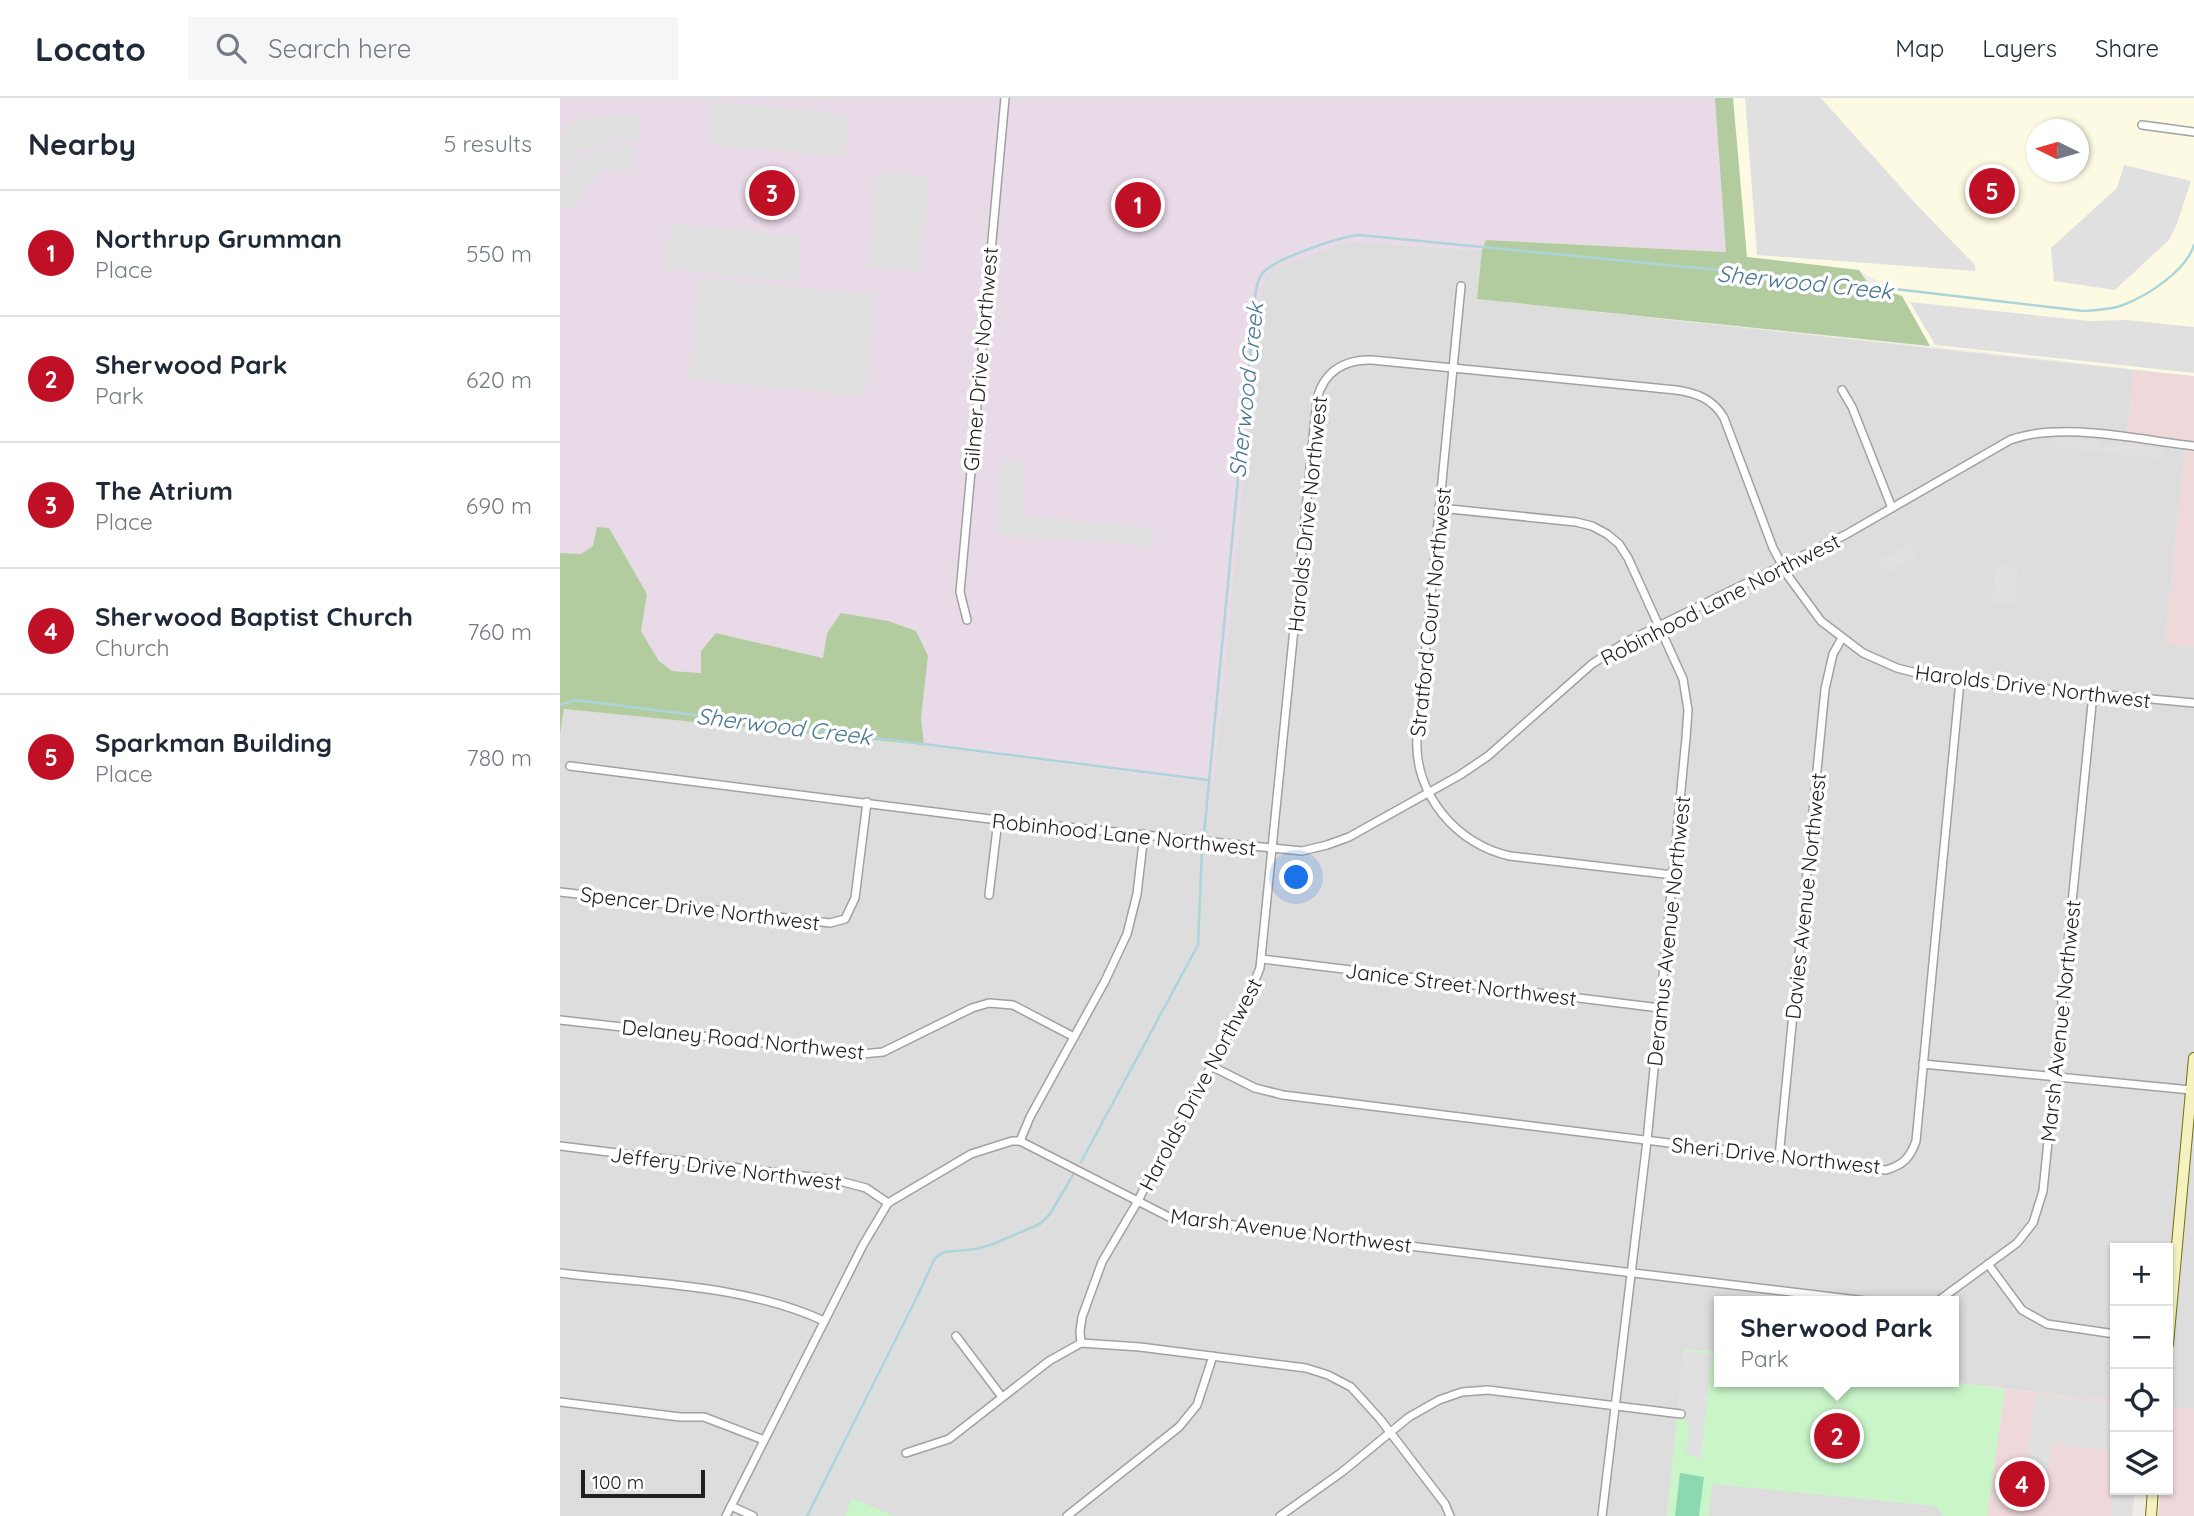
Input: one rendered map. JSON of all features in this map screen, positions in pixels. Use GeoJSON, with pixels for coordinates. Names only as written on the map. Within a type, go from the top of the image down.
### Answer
{"type":"FeatureCollection","features":[{"type":"Feature","properties":{"kind":"main road"},"geometry":{"type":"LineString","coordinates":[[2171,1306],[2194,1058]]}},
{"type":"Feature","properties":{"kind":"main road"},"geometry":{"type":"LineString","coordinates":[[2151,1516],[2153,1495]]}},
{"type":"Feature","properties":{"kind":"street","name":"Gilmer Drive Northwest"},"geometry":{"type":"LineString","coordinates":[[967,620],[960,592],[1005,98]]}},
{"type":"Feature","properties":{"kind":"street"},"geometry":{"type":"LineString","coordinates":[[2142,125],[2194,132]]}},
{"type":"Feature","properties":{"kind":"street","name":"Stratford Court Northwest"},"geometry":{"type":"LineString","coordinates":[[1461,286],[1417,748],[1419,767],[1429,792],[1456,829],[1490,850],[1510,856],[1673,875]]}},
{"type":"Feature","properties":{"kind":"street","name":"Harolds Drive Northwest"},"geometry":{"type":"LineString","coordinates":[[1082,1343],[1082,1317],[1098,1270],[1138,1202],[1153,1170],[1245,1006],[1258,977],[1262,959],[1319,392],[1331,373],[1343,364],[1353,360],[1373,360],[1697,394],[1708,400],[1724,418],[1782,568],[1815,614],[1863,653],[1923,676],[2194,703]]}},
{"type":"Feature","properties":{"kind":"street"},"geometry":{"type":"LineString","coordinates":[[1842,390],[1852,407],[1892,508]]}},
{"type":"Feature","properties":{"kind":"street","name":"Robinhood Lane Northwest"},"geometry":{"type":"LineString","coordinates":[[570,766],[998,820],[1302,851],[1336,842],[1429,792],[1488,756],[1603,656],[1659,626],[1782,568],[2004,443],[2037,433],[2063,431],[2194,446]]}},
{"type":"Feature","properties":{"kind":"street","name":"Deramus Avenue Northwest"},"geometry":{"type":"LineString","coordinates":[[1440,508],[1576,522],[1600,530],[1613,538],[1624,551],[1683,680],[1688,710],[1647,1141],[1602,1516]]}},
{"type":"Feature","properties":{"kind":"street","name":"Davies Avenue Northwest"},"geometry":{"type":"LineString","coordinates":[[1779,1157],[1825,689],[1833,654],[1842,638]]}},
{"type":"Feature","properties":{"kind":"street","name":"Sheri Drive Northwest"},"geometry":{"type":"LineString","coordinates":[[1211,1066],[1255,1088],[1283,1095],[1886,1170],[1900,1166],[1910,1156],[1916,1141],[1961,681]]}},
{"type":"Feature","properties":{"kind":"street","name":"Marsh Avenue Northwest"},"geometry":{"type":"LineString","coordinates":[[1945,1296],[2017,1244],[2033,1223],[2043,1191],[2093,694]]}},
{"type":"Feature","properties":{"kind":"street","name":"Spencer Drive Northwest"},"geometry":{"type":"LineString","coordinates":[[560,892],[830,923],[845,919],[855,898],[867,802]]}},
{"type":"Feature","properties":{"kind":"street"},"geometry":{"type":"LineString","coordinates":[[989,895],[998,820]]}},
{"type":"Feature","properties":{"kind":"street"},"geometry":{"type":"LineString","coordinates":[[726,1516],[863,1245],[888,1203],[971,1154],[1020,1141],[1030,1117],[1111,970],[1127,934],[1137,894],[1144,834]]}},
{"type":"Feature","properties":{"kind":"street","name":"Janice Street Northwest"},"geometry":{"type":"LineString","coordinates":[[1262,959],[1660,1008]]}},
{"type":"Feature","properties":{"kind":"street","name":"Delaney Road Northwest"},"geometry":{"type":"LineString","coordinates":[[560,1020],[862,1054],[883,1052],[972,1008],[989,1003],[1013,1004],[1074,1037]]}},
{"type":"Feature","properties":{"kind":"street"},"geometry":{"type":"LineString","coordinates":[[1923,1063],[2191,1090]]}},
{"type":"Feature","properties":{"kind":"street","name":"Marsh Avenue Northwest"},"geometry":{"type":"LineString","coordinates":[[1020,1141],[1169,1217],[1824,1296]]}},
{"type":"Feature","properties":{"kind":"street","name":"Jeffery Drive Northwest"},"geometry":{"type":"LineString","coordinates":[[560,1146],[836,1180],[866,1188],[888,1203]]}},
{"type":"Feature","properties":{"kind":"street"},"geometry":{"type":"LineString","coordinates":[[1989,1264],[2022,1310],[2038,1320],[2047,1324],[2110,1334]]}},
{"type":"Feature","properties":{"kind":"street"},"geometry":{"type":"LineString","coordinates":[[560,1273],[741,1294],[798,1309],[824,1321]]}},
{"type":"Feature","properties":{"kind":"street"},"geometry":{"type":"LineString","coordinates":[[956,1336],[1002,1397]]}},
{"type":"Feature","properties":{"kind":"street"},"geometry":{"type":"LineString","coordinates":[[906,1453],[948,1439],[1049,1361],[1082,1343],[1140,1347],[1276,1363],[1328,1375],[1351,1387],[1390,1432],[1445,1504],[1450,1516]]}},
{"type":"Feature","properties":{"kind":"street"},"geometry":{"type":"LineString","coordinates":[[1067,1516],[1179,1427],[1197,1405],[1213,1356]]}},
{"type":"Feature","properties":{"kind":"street"},"geometry":{"type":"LineString","coordinates":[[1280,1516],[1342,1472],[1409,1417],[1438,1400],[1462,1392],[1488,1390],[1681,1414]]}},
{"type":"Feature","properties":{"kind":"street"},"geometry":{"type":"LineString","coordinates":[[560,1402],[680,1417],[704,1417],[764,1440]]}},
{"type":"Feature","properties":{"kind":"street"},"geometry":{"type":"LineString","coordinates":[[731,1506],[752,1516]]}},
{"type":"Feature","properties":{"kind":"shaded area"},"geometry":{"type":"Polygon","coordinates":[[[560,98],[1733,98],[1727,252],[1487,240],[1482,250],[1345,241],[1271,270],[1262,285],[1214,783],[1177,779],[924,745],[921,718],[928,656],[827,633],[824,658],[716,633],[701,673],[672,671],[659,661],[641,631],[647,594],[593,546],[581,554],[560,553],[560,98]]]}},
{"type":"Feature","properties":{"kind":"shaded area"},"geometry":{"type":"Polygon","coordinates":[[[1733,98],[2194,98],[2194,376],[1930,346],[1902,296],[1859,270],[1746,257],[1733,98]]]}},
{"type":"Feature","properties":{"kind":"shaded area"},"geometry":{"type":"Polygon","coordinates":[[[1745,98],[1821,98],[1975,265],[1975,271],[1757,255],[1745,98]]]}},
{"type":"Feature","properties":{"kind":"shaded area"},"geometry":{"type":"Polygon","coordinates":[[[711,101],[848,114],[844,157],[707,144],[711,101]]]}},
{"type":"Feature","properties":{"kind":"shaded area"},"geometry":{"type":"Polygon","coordinates":[[[622,113],[639,115],[637,142],[610,142],[590,148],[574,157],[560,172],[560,132],[582,119],[622,113]]]}},
{"type":"Feature","properties":{"kind":"shaded area"},"geometry":{"type":"Polygon","coordinates":[[[610,146],[635,146],[632,170],[613,169],[603,172],[585,186],[576,209],[560,207],[560,181],[566,171],[573,163],[591,152],[610,146]]]}},
{"type":"Feature","properties":{"kind":"shaded area"},"geometry":{"type":"Polygon","coordinates":[[[2124,165],[2191,181],[2169,240],[2115,290],[2054,281],[2051,248],[2117,188],[2124,165]]]}},
{"type":"Feature","properties":{"kind":"shaded area"},"geometry":{"type":"Polygon","coordinates":[[[878,172],[929,177],[921,272],[869,267],[878,172]]]}},
{"type":"Feature","properties":{"kind":"shaded area"},"geometry":{"type":"Polygon","coordinates":[[[671,223],[802,237],[797,282],[666,269],[671,223]]]}},
{"type":"Feature","properties":{"kind":"shaded area"},"geometry":{"type":"Polygon","coordinates":[[[1345,241],[1482,250],[1478,299],[2134,370],[2126,443],[2185,449],[2165,644],[2194,647],[2194,1409],[2173,1407],[2173,1243],[2110,1243],[2110,1400],[1959,1383],[1959,1296],[1714,1296],[1714,1352],[1684,1349],[1667,1516],[560,1516],[560,735],[564,709],[924,745],[1177,779],[1246,434],[1262,284],[1270,270],[1345,241]]]}},
{"type":"Feature","properties":{"kind":"shaded area"},"geometry":{"type":"Polygon","coordinates":[[[698,278],[874,294],[865,396],[689,380],[698,278]]]}},
{"type":"Feature","properties":{"kind":"shaded area"},"geometry":{"type":"Polygon","coordinates":[[[1910,302],[2090,321],[2127,320],[2194,327],[2194,373],[1935,345],[1910,302]]]}},
{"type":"Feature","properties":{"kind":"shaded area"},"geometry":{"type":"Polygon","coordinates":[[[2134,370],[2194,376],[2194,647],[2165,644],[2185,449],[2126,443],[2134,370]]]}},
{"type":"Feature","properties":{"kind":"shaded area"},"geometry":{"type":"Polygon","coordinates":[[[2056,437],[2101,442],[2101,452],[2055,447],[2056,437]]]}},
{"type":"Feature","properties":{"kind":"shaded area"},"geometry":{"type":"Polygon","coordinates":[[[2105,443],[2164,449],[2163,459],[2104,453],[2105,443]]]}},
{"type":"Feature","properties":{"kind":"shaded area"},"geometry":{"type":"Polygon","coordinates":[[[1002,461],[1025,464],[1022,516],[1154,528],[1153,546],[995,534],[1002,461]]]}},
{"type":"Feature","properties":{"kind":"shaded area"},"geometry":{"type":"Polygon","coordinates":[[[1911,543],[1917,555],[1891,572],[1877,562],[1911,543]]]}},
{"type":"Feature","properties":{"kind":"shaded area"},"geometry":{"type":"Polygon","coordinates":[[[1996,565],[2018,567],[2014,605],[1992,602],[1996,565]]]}},
{"type":"Feature","properties":{"kind":"shaded area"},"geometry":{"type":"Polygon","coordinates":[[[1683,1351],[1712,1354],[1701,1458],[1685,1454],[1690,1428],[1678,1409],[1683,1351]]]}},
{"type":"Feature","properties":{"kind":"shaded area"},"geometry":{"type":"Polygon","coordinates":[[[2005,1389],[2110,1400],[2110,1495],[2132,1495],[2130,1516],[1987,1516],[2005,1389]]]}},
{"type":"Feature","properties":{"kind":"shaded area"},"geometry":{"type":"Polygon","coordinates":[[[2035,1394],[2110,1402],[2110,1451],[2052,1444],[2048,1477],[2026,1474],[2035,1394]]]}},
{"type":"Feature","properties":{"kind":"shaded area"},"geometry":{"type":"Polygon","coordinates":[[[2173,1407],[2194,1409],[2194,1516],[2158,1516],[2160,1495],[2173,1495],[2173,1407]]]}},
{"type":"Feature","properties":{"kind":"shaded area"},"geometry":{"type":"Polygon","coordinates":[[[1712,1483],[1937,1506],[1943,1516],[1708,1516],[1712,1483]]]}},
{"type":"Feature","properties":{"kind":"shaded area"},"geometry":{"type":"Polygon","coordinates":[[[2113,1495],[2134,1495],[2132,1516],[2111,1516],[2113,1495]]]}},
{"type":"Feature","properties":{"kind":"green space"},"geometry":{"type":"Polygon","coordinates":[[[1715,98],[1733,98],[1747,257],[1859,270],[1870,286],[1902,296],[1930,346],[1477,299],[1482,250],[1486,240],[1726,252],[1715,98]]]}},
{"type":"Feature","properties":{"kind":"green space"},"geometry":{"type":"Polygon","coordinates":[[[597,527],[609,528],[647,594],[641,631],[659,661],[672,671],[701,673],[701,651],[716,633],[823,658],[827,633],[841,613],[888,621],[916,631],[928,656],[921,718],[924,745],[564,709],[560,735],[560,553],[581,554],[593,546],[597,527]]]}},
{"type":"Feature","properties":{"kind":"green space"},"geometry":{"type":"Polygon","coordinates":[[[1684,1349],[1714,1352],[1714,1387],[1959,1387],[1959,1383],[2005,1389],[1987,1516],[1943,1516],[1937,1506],[1712,1484],[1708,1516],[1667,1516],[1684,1349]]]}},
{"type":"Feature","properties":{"kind":"green space"},"geometry":{"type":"Polygon","coordinates":[[[1680,1473],[1704,1477],[1699,1516],[1675,1516],[1680,1473]]]}},
{"type":"Feature","properties":{"kind":"green space"},"geometry":{"type":"Polygon","coordinates":[[[852,1498],[894,1516],[845,1516],[852,1498]]]}},
{"type":"Feature","properties":{"kind":"waterway","name":"Sherwood Creek"},"geometry":{"type":"LineString","coordinates":[[1204,834],[1256,292],[1262,274],[1279,262],[1322,244],[1359,235],[1801,278],[2084,311],[2104,310],[2133,301],[2174,273],[2190,255],[2194,245]]}},
{"type":"Feature","properties":{"kind":"waterway","name":"Sherwood Creek"},"geometry":{"type":"LineString","coordinates":[[560,705],[576,700],[1208,780]]}},
{"type":"Feature","properties":{"kind":"waterway"},"geometry":{"type":"LineString","coordinates":[[1081,1162],[1198,945],[1202,848]]}},
{"type":"Feature","properties":{"kind":"waterway"},"geometry":{"type":"LineString","coordinates":[[807,1516],[935,1258],[944,1252],[976,1249],[993,1244],[1040,1224],[1050,1214],[1073,1175]]}},
{"type":"Feature","properties":{"kind":"place","name":"Sparkman Building"},"geometry":{"type":"Point","coordinates":[1992,191]}},
{"type":"Feature","properties":{"kind":"place","name":"The Atrium"},"geometry":{"type":"Point","coordinates":[772,193]}},
{"type":"Feature","properties":{"kind":"place","name":"Northrup Grumman"},"geometry":{"type":"Point","coordinates":[1138,205]}},
{"type":"Feature","properties":{"kind":"place","name":"Sherwood Park"},"geometry":{"type":"Point","coordinates":[1837,1436]}},
{"type":"Feature","properties":{"kind":"place","name":"Sherwood Baptist Church"},"geometry":{"type":"Point","coordinates":[2022,1484]}}]}
